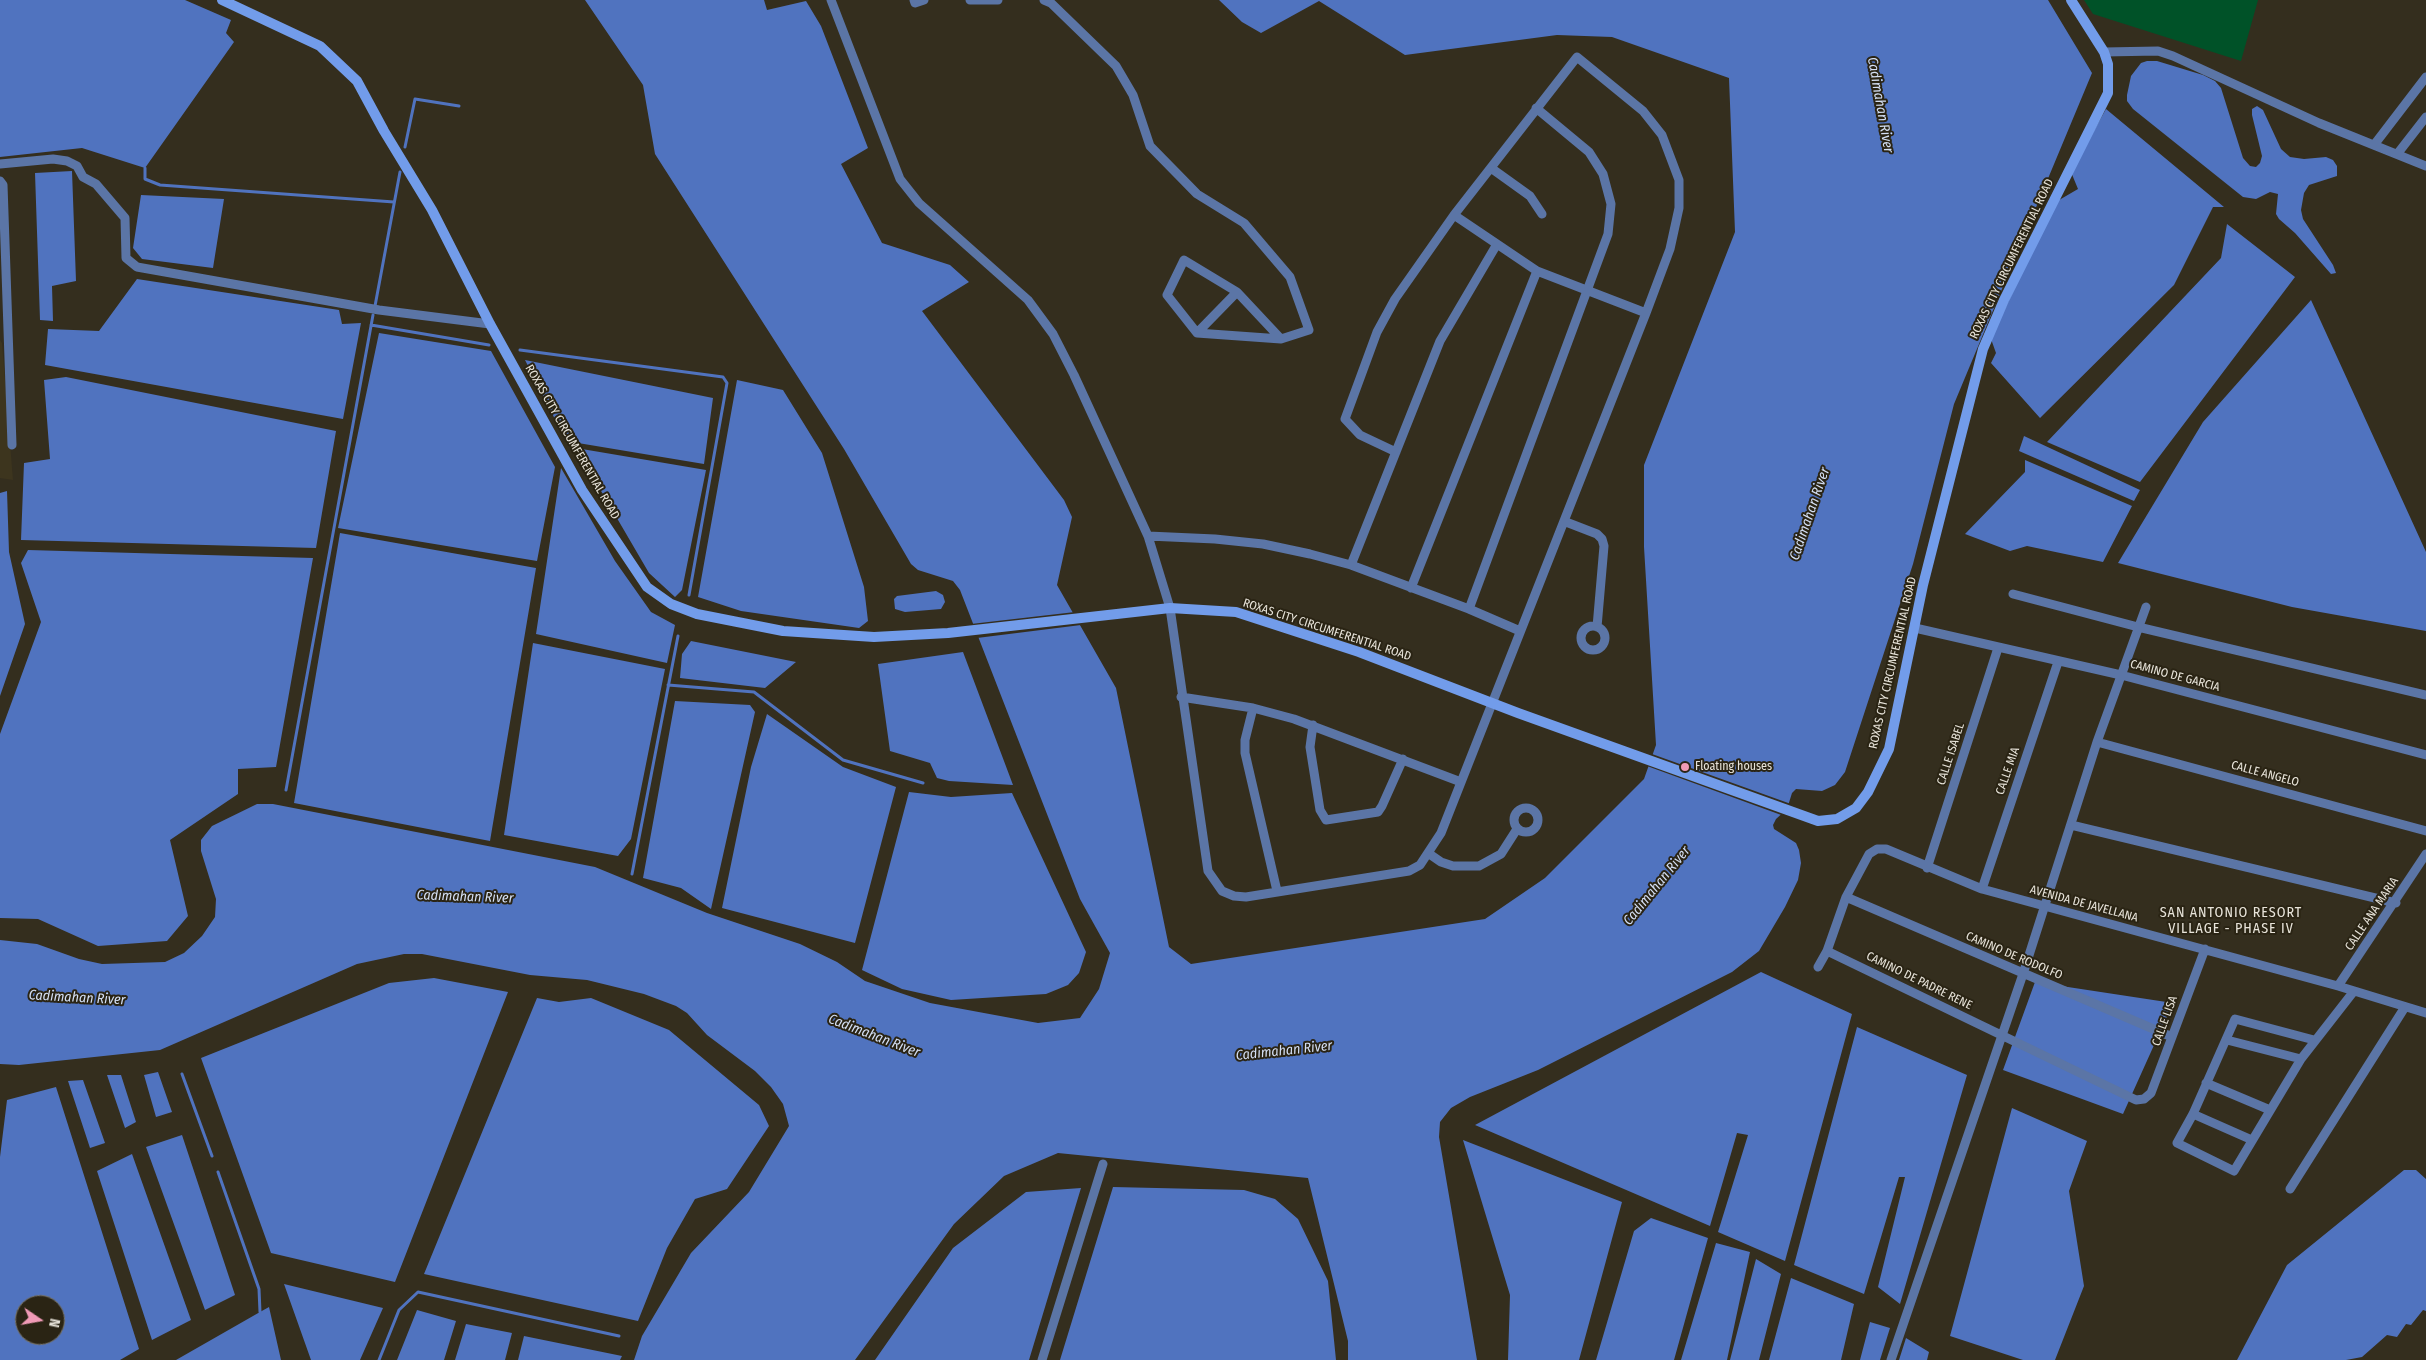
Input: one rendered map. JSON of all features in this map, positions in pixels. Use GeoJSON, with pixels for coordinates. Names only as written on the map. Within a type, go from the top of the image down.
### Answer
{"type":"FeatureCollection","features":[{"type":"Feature","properties":{"kind":"main road","name":"ROXAS CITY CIRCUMFERENTIAL ROAD"},"geometry":{"type":"LineString","coordinates":[[222,0],[320,46],[357,81],[384,132],[432,210],[490,324],[582,490],[647,587],[670,604],[697,614],[783,631],[874,637],[948,633],[1170,608],[1236,612],[1359,652],[1818,821],[1837,820],[1856,808],[1868,792],[1889,749],[1916,628],[1925,577],[1983,349],[2004,300],[2108,93],[2108,64],[2104,52],[2072,0]]}},
{"type":"Feature","properties":{"kind":"street"},"geometry":{"type":"LineString","coordinates":[[832,0],[900,179],[919,203],[1028,300],[1053,334],[1074,375],[1148,536],[1170,608],[1208,872],[1222,891],[1234,896],[1246,897],[1408,871],[1420,865],[1428,852],[1433,848],[1441,833],[1520,631],[1566,522],[1646,313],[1670,249],[1679,208],[1680,180],[1662,135],[1643,111],[1577,57],[1454,215],[1395,299],[1377,332],[1345,419],[1360,435],[1396,452]]}},
{"type":"Feature","properties":{"kind":"street"},"geometry":{"type":"LineString","coordinates":[[914,0],[915,3],[924,0]]}},
{"type":"Feature","properties":{"kind":"street"},"geometry":{"type":"LineString","coordinates":[[970,0],[998,0]]}},
{"type":"Feature","properties":{"kind":"street"},"geometry":{"type":"LineString","coordinates":[[1044,0],[1051,2],[1116,66],[1133,95],[1150,146],[1197,194],[1244,223],[1290,277],[1309,330],[1281,339],[1197,333],[1167,296],[1184,260],[1237,292],[1281,339]]}},
{"type":"Feature","properties":{"kind":"street"},"geometry":{"type":"LineString","coordinates":[[2104,52],[2158,51],[2173,56],[2319,123],[2398,153],[2426,166]]}},
{"type":"Feature","properties":{"kind":"street"},"geometry":{"type":"LineString","coordinates":[[2374,145],[2426,77]]}},
{"type":"Feature","properties":{"kind":"street"},"geometry":{"type":"LineString","coordinates":[[1469,609],[1608,234],[1611,204],[1603,174],[1589,152],[1536,108]]}},
{"type":"Feature","properties":{"kind":"street"},"geometry":{"type":"LineString","coordinates":[[2398,153],[2426,117]]}},
{"type":"Feature","properties":{"kind":"street"},"geometry":{"type":"LineString","coordinates":[[0,164],[53,159],[68,160],[77,166],[83,177],[96,184],[125,218],[126,258],[137,267],[379,310],[490,324]]}},
{"type":"Feature","properties":{"kind":"street"},"geometry":{"type":"LineString","coordinates":[[1491,168],[1530,196],[1542,214]]}},
{"type":"Feature","properties":{"kind":"street"},"geometry":{"type":"LineString","coordinates":[[0,181],[3,185],[1,225],[10,344],[12,445]]}},
{"type":"Feature","properties":{"kind":"street"},"geometry":{"type":"LineString","coordinates":[[1454,215],[1537,271],[1646,313]]}},
{"type":"Feature","properties":{"kind":"street"},"geometry":{"type":"LineString","coordinates":[[1351,565],[1440,341],[1497,244]]}},
{"type":"Feature","properties":{"kind":"street"},"geometry":{"type":"LineString","coordinates":[[1411,588],[1537,271]]}},
{"type":"Feature","properties":{"kind":"street"},"geometry":{"type":"LineString","coordinates":[[1197,333],[1237,292]]}},
{"type":"Feature","properties":{"kind":"street"},"geometry":{"type":"LineString","coordinates":[[1566,522],[1596,534],[1602,539],[1604,546],[1597,627]]}},
{"type":"Feature","properties":{"kind":"street"},"geometry":{"type":"LineString","coordinates":[[1148,536],[1215,539],[1264,544],[1351,565],[1469,609],[1520,631]]}},
{"type":"Feature","properties":{"kind":"street"},"geometry":{"type":"LineString","coordinates":[[2013,594],[2138,627],[2426,695]]}},
{"type":"Feature","properties":{"kind":"street"},"geometry":{"type":"LineString","coordinates":[[1891,1360],[2023,974],[2097,742],[2146,607]]}},
{"type":"Feature","properties":{"kind":"street","name":"CAMINO DE GARCIA"},"geometry":{"type":"LineString","coordinates":[[1916,628],[2121,675],[2426,755]]}},
{"type":"Feature","properties":{"kind":"street","name":"CALLE ISABEL"},"geometry":{"type":"LineString","coordinates":[[1927,868],[1998,648]]}},
{"type":"Feature","properties":{"kind":"street","name":"CALLE MIA"},"geometry":{"type":"LineString","coordinates":[[1982,889],[2058,662]]}},
{"type":"Feature","properties":{"kind":"street"},"geometry":{"type":"LineString","coordinates":[[1182,697],[1252,708],[1313,725],[1461,782]]}},
{"type":"Feature","properties":{"kind":"street"},"geometry":{"type":"LineString","coordinates":[[1252,708],[1245,740],[1246,753],[1277,891]]}},
{"type":"Feature","properties":{"kind":"street"},"geometry":{"type":"LineString","coordinates":[[1313,725],[1310,747],[1320,810],[1326,820],[1378,812],[1403,759]]}},
{"type":"Feature","properties":{"kind":"street","name":"CALLE ANGELO"},"geometry":{"type":"LineString","coordinates":[[2097,742],[2426,831]]}},
{"type":"Feature","properties":{"kind":"street"},"geometry":{"type":"LineString","coordinates":[[2070,826],[2396,903]]}},
{"type":"Feature","properties":{"kind":"street"},"geometry":{"type":"LineString","coordinates":[[1428,852],[1441,862],[1453,866],[1479,866],[1501,854],[1517,829]]}},
{"type":"Feature","properties":{"kind":"street","name":"AVENIDA DE JAVELLANA"},"geometry":{"type":"LineString","coordinates":[[1846,897],[1869,854],[1877,849],[1886,850],[1982,889],[2346,988],[2426,1013]]}},
{"type":"Feature","properties":{"kind":"street","name":"CALLE ANA MARIA"},"geometry":{"type":"LineString","coordinates":[[2193,1114],[2177,1143],[2234,1171],[2426,854]]}},
{"type":"Feature","properties":{"kind":"street"},"geometry":{"type":"LineString","coordinates":[[1818,967],[1827,950],[1846,897]]}},
{"type":"Feature","properties":{"kind":"street","name":"CAMINO DE RODOLFO"},"geometry":{"type":"LineString","coordinates":[[1846,897],[2172,1037]]}},
{"type":"Feature","properties":{"kind":"street","name":"CALLE LISA"},"geometry":{"type":"LineString","coordinates":[[2144,1099],[2151,1093],[2205,949]]}},
{"type":"Feature","properties":{"kind":"street","name":"CAMINO DE PADRE RENE"},"geometry":{"type":"LineString","coordinates":[[1827,950],[2136,1100],[2144,1099]]}},
{"type":"Feature","properties":{"kind":"street"},"geometry":{"type":"LineString","coordinates":[[2290,1190],[2405,1007]]}},
{"type":"Feature","properties":{"kind":"street"},"geometry":{"type":"LineString","coordinates":[[2252,1140],[2193,1114],[2206,1083],[2228,1040],[2235,1019],[2314,1040]]}},
{"type":"Feature","properties":{"kind":"street"},"geometry":{"type":"LineString","coordinates":[[2228,1040],[2301,1059]]}},
{"type":"Feature","properties":{"kind":"street"},"geometry":{"type":"LineString","coordinates":[[2206,1083],[2270,1110]]}},
{"type":"Feature","properties":{"kind":"street"},"geometry":{"type":"LineString","coordinates":[[1042,1360],[1103,1164]]}},
{"type":"Feature","properties":{"kind":"shaded area"},"geometry":{"type":"Polygon","coordinates":[[[0,340],[2,343],[13,480],[0,478],[0,340]]]}},
{"type":"Feature","properties":{"kind":"green space"},"geometry":{"type":"Polygon","coordinates":[[[2084,0],[2258,0],[2241,61],[2093,14],[2084,0]]]}},
{"type":"Feature","properties":{"kind":"water"},"geometry":{"type":"Polygon","coordinates":[[[0,0],[185,0],[231,20],[226,33],[234,42],[145,168],[82,148],[0,157],[0,0]]]}},
{"type":"Feature","properties":{"kind":"water","name":"Cadimahan River"},"geometry":{"type":"Polygon","coordinates":[[[585,0],[764,0],[767,10],[806,1],[821,26],[868,148],[841,164],[882,243],[950,265],[969,282],[922,311],[1064,500],[1072,517],[1057,585],[1116,688],[1169,947],[1191,964],[1485,919],[1545,878],[1644,779],[1656,745],[1644,547],[1644,465],[1735,232],[1729,78],[1612,37],[1557,35],[1405,55],[1319,1],[1261,33],[1242,22],[1219,0],[2048,0],[2092,73],[1954,404],[1913,564],[1845,772],[1835,785],[1822,791],[1796,789],[1792,793],[1787,809],[1776,819],[1773,825],[1774,829],[1796,843],[1801,863],[1798,880],[1785,907],[1759,951],[1732,972],[1538,1070],[1470,1097],[1451,1108],[1440,1122],[1439,1137],[1477,1360],[1348,1360],[1348,1341],[1308,1178],[1058,1153],[1004,1176],[954,1224],[855,1360],[634,1360],[642,1336],[691,1253],[749,1192],[789,1126],[783,1104],[771,1087],[755,1071],[707,1035],[687,1013],[676,1006],[644,994],[587,980],[530,975],[422,954],[404,954],[357,964],[160,1050],[19,1065],[0,1064],[0,940],[37,944],[79,959],[102,964],[165,962],[184,953],[202,936],[215,917],[216,899],[201,851],[201,840],[212,826],[257,804],[273,804],[595,867],[707,913],[800,944],[837,962],[865,981],[930,1003],[1038,1023],[1080,1018],[1099,989],[1110,953],[1080,899],[960,590],[953,581],[918,570],[911,564],[844,449],[655,154],[643,85],[585,0]]]}},
{"type":"Feature","properties":{"kind":"water"},"geometry":{"type":"Polygon","coordinates":[[[2157,61],[2203,75],[2215,81],[2221,88],[2243,158],[2250,166],[2256,167],[2260,163],[2262,156],[2252,115],[2252,109],[2257,106],[2263,110],[2281,149],[2290,157],[2304,159],[2326,157],[2333,160],[2337,166],[2337,176],[2309,185],[2304,193],[2301,210],[2303,219],[2333,265],[2336,273],[2331,274],[2295,233],[2279,219],[2276,214],[2278,194],[2270,192],[2256,199],[2243,197],[2133,109],[2127,101],[2131,76],[2141,63],[2157,61]]]}},
{"type":"Feature","properties":{"kind":"water"},"geometry":{"type":"Polygon","coordinates":[[[2106,109],[2224,207],[2213,207],[2174,285],[2040,418],[1991,363],[1996,353],[1991,339],[2054,203],[2078,189],[2071,172],[2106,109]]]}},
{"type":"Feature","properties":{"kind":"water"},"geometry":{"type":"Polygon","coordinates":[[[72,171],[76,281],[52,286],[53,321],[40,320],[35,173],[72,171]]]}},
{"type":"Feature","properties":{"kind":"water"},"geometry":{"type":"Polygon","coordinates":[[[141,195],[224,199],[213,268],[142,259],[133,248],[141,195]]]}},
{"type":"Feature","properties":{"kind":"water"},"geometry":{"type":"Polygon","coordinates":[[[2227,224],[2295,277],[2140,482],[2047,442],[2221,258],[2227,224]]]}},
{"type":"Feature","properties":{"kind":"water"},"geometry":{"type":"Polygon","coordinates":[[[137,279],[339,310],[342,324],[361,323],[343,419],[45,365],[48,329],[99,331],[137,279]]]}},
{"type":"Feature","properties":{"kind":"water"},"geometry":{"type":"Polygon","coordinates":[[[2311,300],[2426,552],[2426,631],[2292,607],[2118,563],[2203,422],[2311,300]]]}},
{"type":"Feature","properties":{"kind":"water"},"geometry":{"type":"Polygon","coordinates":[[[379,333],[491,351],[555,467],[537,561],[338,528],[379,333]]]}},
{"type":"Feature","properties":{"kind":"water"},"geometry":{"type":"Polygon","coordinates":[[[525,360],[713,398],[704,464],[566,441],[525,360]]]}},
{"type":"Feature","properties":{"kind":"water"},"geometry":{"type":"Polygon","coordinates":[[[66,377],[336,431],[316,548],[21,540],[24,463],[50,459],[44,380],[66,377]]]}},
{"type":"Feature","properties":{"kind":"water"},"geometry":{"type":"Polygon","coordinates":[[[737,380],[783,390],[822,453],[864,587],[868,621],[859,628],[741,611],[698,597],[737,380]]]}},
{"type":"Feature","properties":{"kind":"water"},"geometry":{"type":"Polygon","coordinates":[[[2024,436],[2140,490],[2134,501],[2019,451],[2024,436]]]}},
{"type":"Feature","properties":{"kind":"water"},"geometry":{"type":"Polygon","coordinates":[[[576,448],[706,470],[682,590],[675,597],[649,573],[576,448]]]}},
{"type":"Feature","properties":{"kind":"water"},"geometry":{"type":"Polygon","coordinates":[[[2025,460],[2132,506],[2103,562],[2027,546],[2010,551],[1965,534],[2025,472],[2025,460]]]}},
{"type":"Feature","properties":{"kind":"water"},"geometry":{"type":"Polygon","coordinates":[[[561,468],[615,561],[651,612],[675,625],[667,663],[536,634],[561,468]]]}},
{"type":"Feature","properties":{"kind":"water"},"geometry":{"type":"Polygon","coordinates":[[[7,491],[9,552],[25,624],[0,696],[0,493],[7,491]]]}},
{"type":"Feature","properties":{"kind":"water"},"geometry":{"type":"Polygon","coordinates":[[[340,533],[536,568],[490,841],[294,803],[340,533]]]}},
{"type":"Feature","properties":{"kind":"water"},"geometry":{"type":"Polygon","coordinates":[[[28,550],[313,558],[276,767],[238,769],[238,794],[170,840],[188,916],[167,941],[98,946],[38,919],[0,918],[0,734],[41,622],[21,563],[28,550]]]}},
{"type":"Feature","properties":{"kind":"water"},"geometry":{"type":"Polygon","coordinates":[[[936,591],[943,595],[945,602],[941,609],[905,612],[895,609],[894,599],[897,596],[936,591]]]}},
{"type":"Feature","properties":{"kind":"water"},"geometry":{"type":"Polygon","coordinates":[[[691,641],[796,662],[765,688],[680,678],[682,654],[691,641]]]}},
{"type":"Feature","properties":{"kind":"water"},"geometry":{"type":"Polygon","coordinates":[[[533,643],[665,669],[631,839],[618,856],[504,835],[533,643]]]}},
{"type":"Feature","properties":{"kind":"water"},"geometry":{"type":"Polygon","coordinates":[[[963,652],[1013,785],[949,781],[937,778],[930,763],[890,751],[878,664],[963,652]]]}},
{"type":"Feature","properties":{"kind":"water"},"geometry":{"type":"Polygon","coordinates":[[[675,701],[750,705],[755,712],[711,909],[681,888],[643,878],[675,701]]]}},
{"type":"Feature","properties":{"kind":"water"},"geometry":{"type":"Polygon","coordinates":[[[767,714],[843,767],[896,787],[855,943],[722,908],[751,767],[767,714]]]}},
{"type":"Feature","properties":{"kind":"water"},"geometry":{"type":"Polygon","coordinates":[[[909,792],[951,797],[1012,793],[1086,952],[1079,973],[1068,985],[1046,994],[951,1000],[902,989],[862,970],[909,792]]]}},
{"type":"Feature","properties":{"kind":"water"},"geometry":{"type":"Polygon","coordinates":[[[1761,972],[1852,1014],[1785,1261],[1718,1232],[1748,1135],[1737,1133],[1710,1226],[1475,1125],[1761,972]]]}},
{"type":"Feature","properties":{"kind":"water"},"geometry":{"type":"Polygon","coordinates":[[[434,978],[508,992],[395,1282],[271,1253],[201,1058],[389,983],[434,978]]]}},
{"type":"Feature","properties":{"kind":"water"},"geometry":{"type":"Polygon","coordinates":[[[2035,982],[2173,1003],[2123,1114],[2003,1070],[2035,982]]]}},
{"type":"Feature","properties":{"kind":"water"},"geometry":{"type":"Polygon","coordinates":[[[537,998],[559,1002],[591,998],[669,1030],[759,1105],[769,1126],[727,1189],[695,1199],[667,1248],[638,1321],[424,1274],[537,998]]]}},
{"type":"Feature","properties":{"kind":"water"},"geometry":{"type":"Polygon","coordinates":[[[1857,1027],[1967,1075],[1900,1304],[1878,1287],[1905,1177],[1899,1177],[1864,1294],[1794,1265],[1857,1027]]]}},
{"type":"Feature","properties":{"kind":"water"},"geometry":{"type":"Polygon","coordinates":[[[158,1072],[172,1112],[156,1117],[144,1075],[158,1072]]]}},
{"type":"Feature","properties":{"kind":"water"},"geometry":{"type":"Polygon","coordinates":[[[107,1075],[121,1075],[136,1122],[125,1128],[107,1075]]]}},
{"type":"Feature","properties":{"kind":"water"},"geometry":{"type":"Polygon","coordinates":[[[83,1080],[105,1143],[90,1148],[68,1081],[83,1080]]]}},
{"type":"Feature","properties":{"kind":"water"},"geometry":{"type":"Polygon","coordinates":[[[56,1087],[139,1349],[120,1360],[0,1360],[0,1157],[7,1100],[56,1087]]]}},
{"type":"Feature","properties":{"kind":"water"},"geometry":{"type":"Polygon","coordinates":[[[2012,1108],[2087,1141],[2069,1191],[2084,1286],[2055,1360],[2023,1360],[1950,1336],[2012,1108]]]}},
{"type":"Feature","properties":{"kind":"water"},"geometry":{"type":"Polygon","coordinates":[[[182,1135],[235,1295],[205,1310],[146,1147],[182,1135]]]}},
{"type":"Feature","properties":{"kind":"water"},"geometry":{"type":"Polygon","coordinates":[[[1463,1140],[1622,1202],[1579,1360],[1508,1360],[1510,1295],[1463,1140]]]}},
{"type":"Feature","properties":{"kind":"water"},"geometry":{"type":"Polygon","coordinates":[[[132,1154],[191,1320],[152,1340],[97,1171],[132,1154]]]}},
{"type":"Feature","properties":{"kind":"water"},"geometry":{"type":"Polygon","coordinates":[[[2404,1170],[2416,1170],[2426,1179],[2426,1311],[2423,1310],[2411,1325],[2406,1324],[2397,1337],[2387,1335],[2362,1357],[2346,1360],[2237,1360],[2287,1265],[2404,1170]]]}},
{"type":"Feature","properties":{"kind":"water"},"geometry":{"type":"Polygon","coordinates":[[[1113,1187],[1244,1190],[1275,1199],[1298,1219],[1328,1281],[1336,1360],[1060,1360],[1113,1187]]]}},
{"type":"Feature","properties":{"kind":"water"},"geometry":{"type":"Polygon","coordinates":[[[1081,1188],[1029,1360],[875,1360],[953,1248],[1026,1192],[1081,1188]]]}},
{"type":"Feature","properties":{"kind":"water"},"geometry":{"type":"Polygon","coordinates":[[[1651,1218],[1708,1238],[1674,1360],[1596,1360],[1634,1231],[1651,1218]]]}},
{"type":"Feature","properties":{"kind":"water"},"geometry":{"type":"Polygon","coordinates":[[[1716,1243],[1750,1252],[1727,1360],[1681,1360],[1716,1243]]]}},
{"type":"Feature","properties":{"kind":"water"},"geometry":{"type":"Polygon","coordinates":[[[1756,1259],[1781,1274],[1759,1360],[1730,1360],[1756,1259]]]}},
{"type":"Feature","properties":{"kind":"water"},"geometry":{"type":"Polygon","coordinates":[[[1791,1278],[1854,1304],[1841,1360],[1769,1360],[1791,1278]]]}},
{"type":"Feature","properties":{"kind":"water"},"geometry":{"type":"Polygon","coordinates":[[[284,1284],[383,1308],[360,1360],[311,1360],[284,1284]]]}},
{"type":"Feature","properties":{"kind":"water"},"geometry":{"type":"Polygon","coordinates":[[[269,1307],[281,1360],[176,1360],[260,1312],[269,1307]]]}},
{"type":"Feature","properties":{"kind":"water"},"geometry":{"type":"Polygon","coordinates":[[[417,1310],[456,1321],[444,1360],[397,1360],[417,1310]]]}},
{"type":"Feature","properties":{"kind":"water"},"geometry":{"type":"Polygon","coordinates":[[[1870,1322],[1890,1328],[1880,1360],[1860,1360],[1870,1322]]]}},
{"type":"Feature","properties":{"kind":"water"},"geometry":{"type":"Polygon","coordinates":[[[466,1324],[512,1333],[505,1360],[455,1360],[466,1324]]]}},
{"type":"Feature","properties":{"kind":"water"},"geometry":{"type":"Polygon","coordinates":[[[524,1336],[622,1356],[620,1360],[518,1360],[524,1336]]]}},
{"type":"Feature","properties":{"kind":"water"},"geometry":{"type":"Polygon","coordinates":[[[1906,1338],[1929,1352],[1927,1360],[1899,1360],[1906,1338]]]}},
{"type":"Feature","properties":{"kind":"pier"},"geometry":{"type":"Polygon","coordinates":[[[1075,612],[1081,625],[977,638],[971,624],[1075,612]]]}},
{"type":"Feature","properties":{"kind":"pier"},"geometry":{"type":"Polygon","coordinates":[[[1652,754],[1791,804],[1784,816],[1647,766],[1652,754]]]}},
{"type":"Feature","properties":{"kind":"waterway"},"geometry":{"type":"LineString","coordinates":[[405,147],[415,99],[459,106]]}},
{"type":"Feature","properties":{"kind":"waterway"},"geometry":{"type":"LineString","coordinates":[[145,168],[145,179],[160,185],[394,202]]}},
{"type":"Feature","properties":{"kind":"waterway"},"geometry":{"type":"LineString","coordinates":[[375,306],[400,172]]}},
{"type":"Feature","properties":{"kind":"waterway"},"geometry":{"type":"LineString","coordinates":[[286,790],[373,315]]}},
{"type":"Feature","properties":{"kind":"waterway"},"geometry":{"type":"LineString","coordinates":[[371,325],[489,345]]}},
{"type":"Feature","properties":{"kind":"waterway"},"geometry":{"type":"LineString","coordinates":[[520,350],[723,377],[727,383],[689,595]]}},
{"type":"Feature","properties":{"kind":"waterway"},"geometry":{"type":"LineString","coordinates":[[632,874],[678,636]]}},
{"type":"Feature","properties":{"kind":"waterway"},"geometry":{"type":"LineString","coordinates":[[668,685],[754,692],[843,760],[923,783]]}},
{"type":"Feature","properties":{"kind":"waterway"},"geometry":{"type":"LineString","coordinates":[[182,1074],[212,1156]]}},
{"type":"Feature","properties":{"kind":"waterway"},"geometry":{"type":"LineString","coordinates":[[218,1172],[259,1289],[260,1312]]}},
{"type":"Feature","properties":{"kind":"waterway"},"geometry":{"type":"LineString","coordinates":[[379,1360],[399,1310],[418,1292],[619,1336]]}},
{"type":"Feature","properties":{"kind":"place","name":"Floating houses"},"geometry":{"type":"Point","coordinates":[1685,767]}},
{"type":"Feature","properties":{"kind":"district","name":"SAN ANTONIO RESORT VILLAGE - PHASE IV"},"geometry":{"type":"Point","coordinates":[2231,922]}}]}
